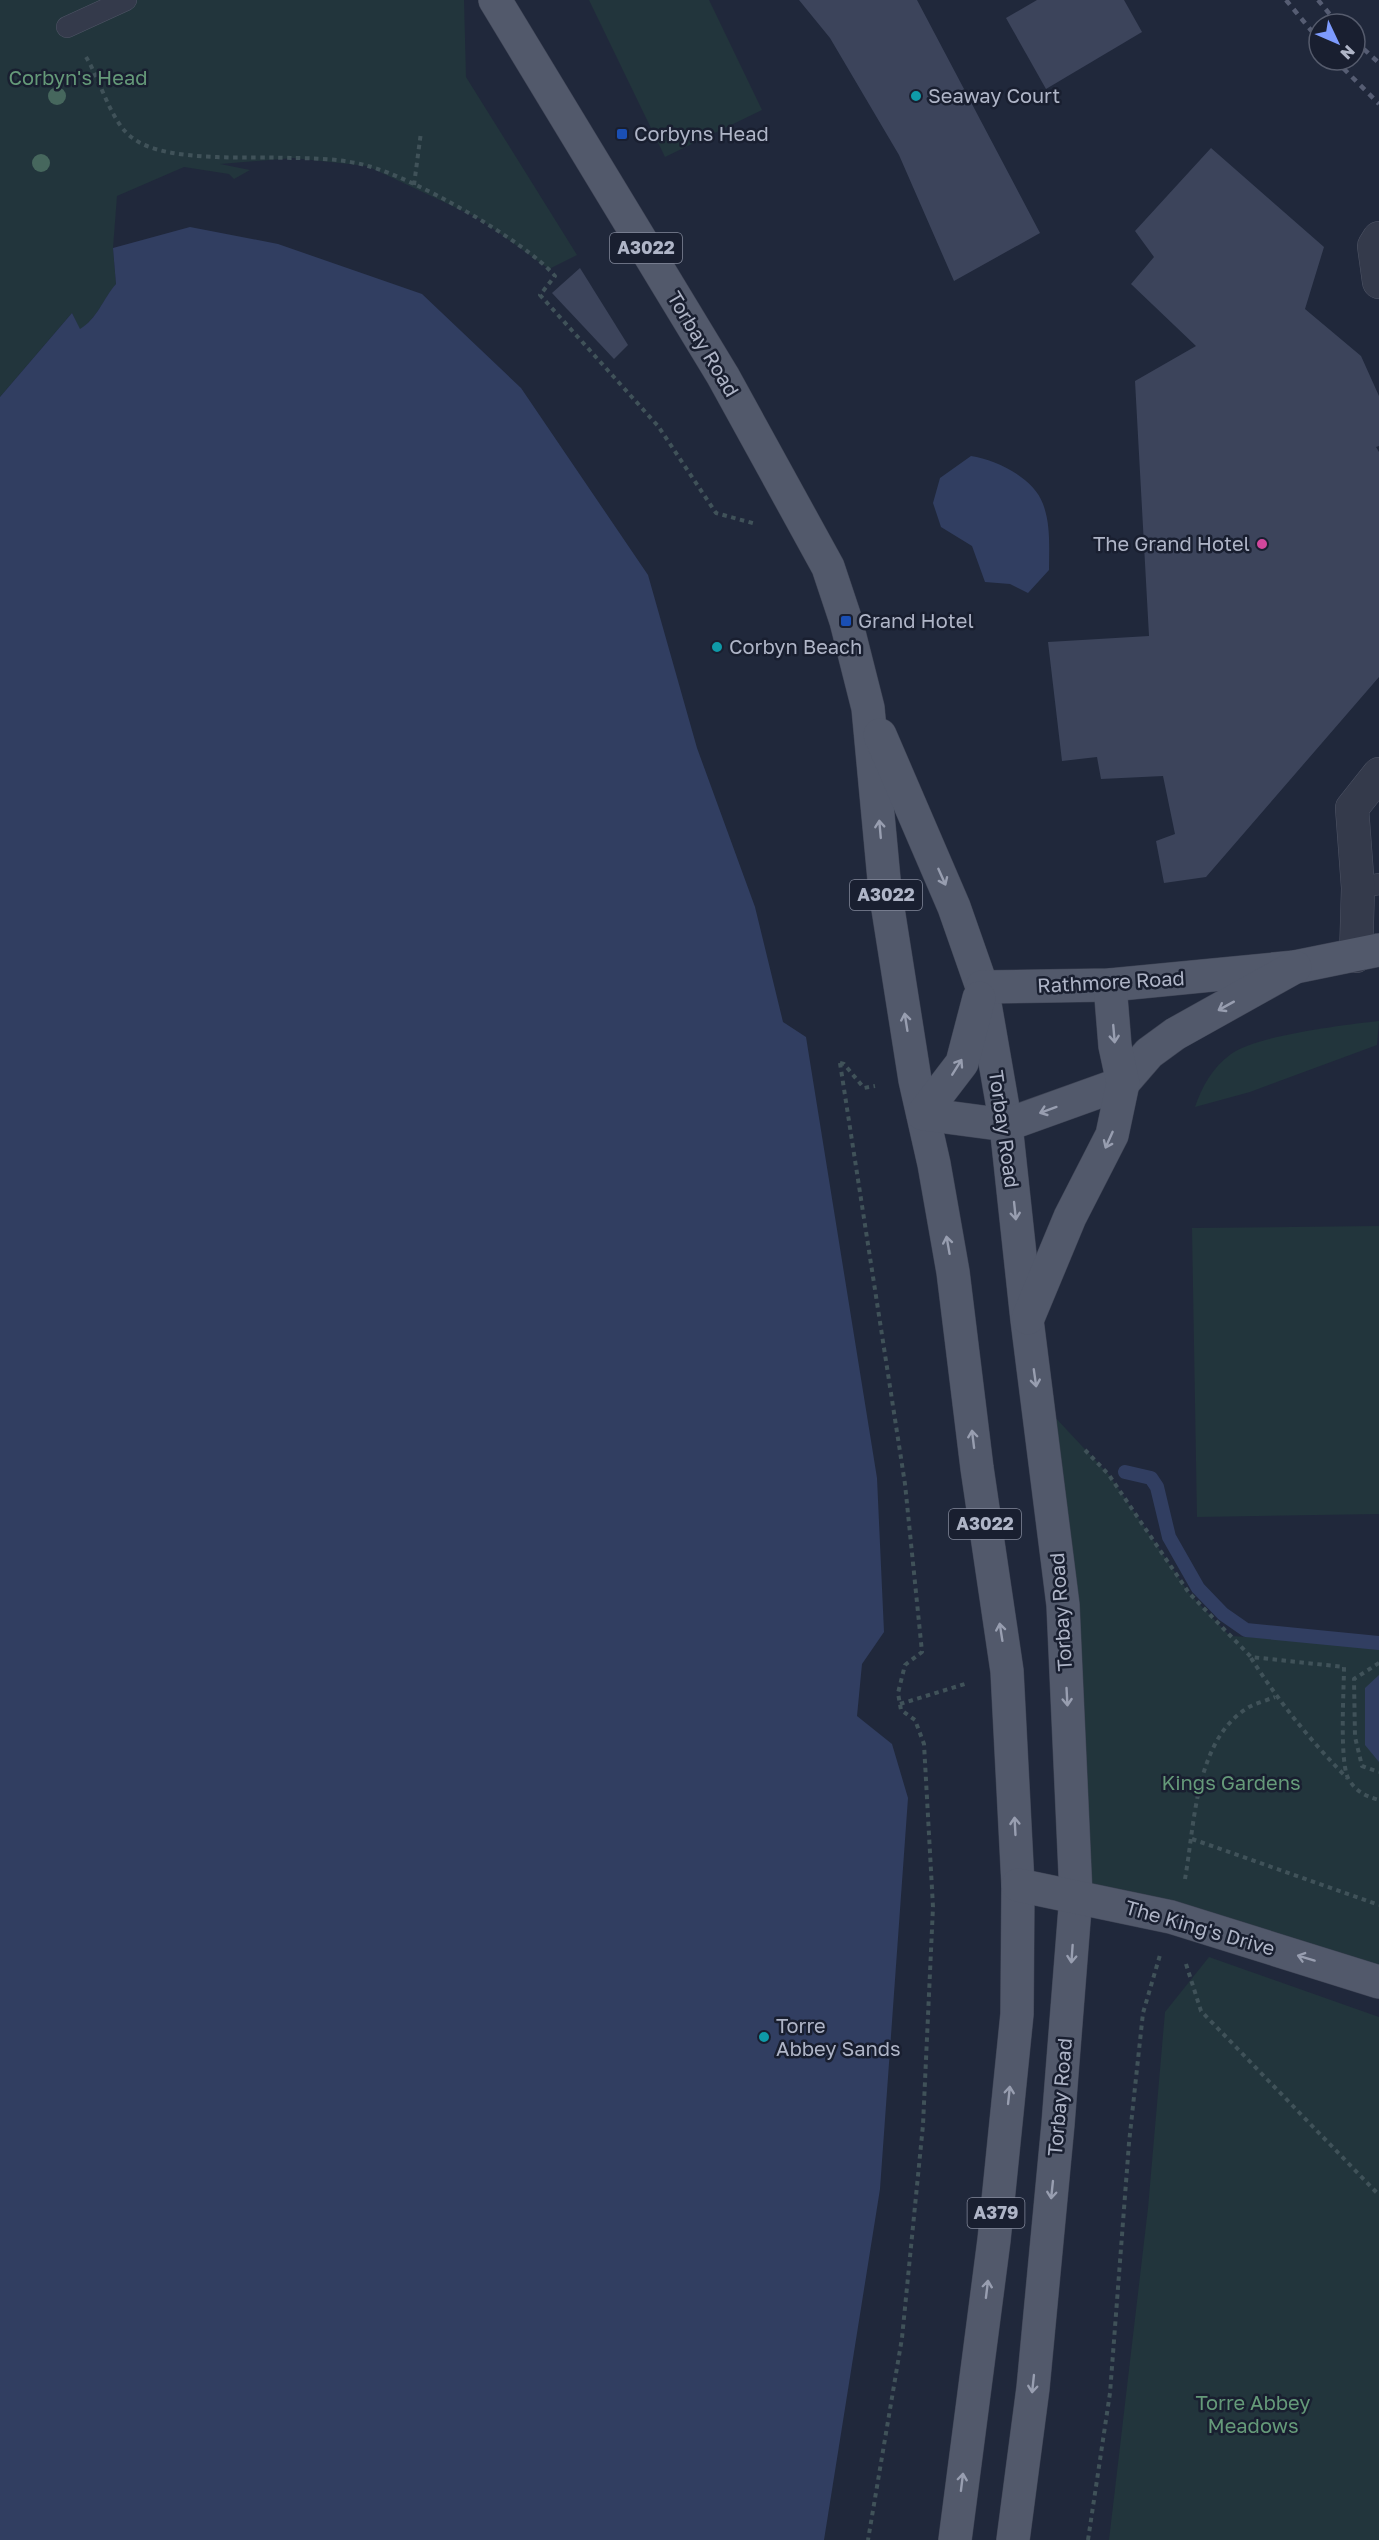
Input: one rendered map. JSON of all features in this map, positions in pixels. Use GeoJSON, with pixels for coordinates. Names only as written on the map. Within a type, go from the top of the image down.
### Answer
{"type":"FeatureCollection","features":[{"type":"Feature","properties":{"kind":"main road","name":"Torbay Road"},"geometry":{"type":"LineString","coordinates":[[495,0],[723,376],[828,567],[846,621],[868,708],[885,891],[915,1080],[953,1272],[977,1468],[1007,1671],[1018,1885],[1017,2014],[994,2240],[955,2540]]}},
{"type":"Feature","properties":{"kind":"main road","name":"Torbay Road"},"geometry":{"type":"LineString","coordinates":[[868,708],[954,907],[982,987],[1006,1125],[1027,1320],[1063,1605],[1076,1895],[1058,2124],[1037,2342],[1013,2540]]}},
{"type":"Feature","properties":{"kind":"main road","name":"Rathmore Road"},"geometry":{"type":"LineString","coordinates":[[982,987],[1110,985],[1295,967],[1367,953]]}},
{"type":"Feature","properties":{"kind":"main road"},"geometry":{"type":"LineString","coordinates":[[982,987],[962,1062],[923,1114],[1006,1125],[1123,1083],[1149,1053],[1175,1034],[1295,967]]}},
{"type":"Feature","properties":{"kind":"main road"},"geometry":{"type":"LineString","coordinates":[[1027,1320],[1070,1217],[1112,1135],[1123,1083],[1115,1046],[1110,985]]}},
{"type":"Feature","properties":{"kind":"main road","name":"The King's Drive"},"geometry":{"type":"LineString","coordinates":[[1018,1885],[1076,1895],[1172,1917],[1379,1982]]}},
{"type":"Feature","properties":{"kind":"street"},"geometry":{"type":"LineString","coordinates":[[1379,238],[1374,246],[1379,282]]}},
{"type":"Feature","properties":{"kind":"street"},"geometry":{"type":"LineString","coordinates":[[1367,953],[1368,886],[1352,808],[1379,774]]}},
{"type":"Feature","properties":{"kind":"lane"},"geometry":{"type":"LineString","coordinates":[[67,27],[126,0]]}},
{"type":"Feature","properties":{"kind":"path"},"geometry":{"type":"LineString","coordinates":[[99,78],[117,122],[134,140],[168,153],[293,158],[367,166],[414,186],[480,219],[549,269],[555,276],[540,295],[658,426],[716,513],[812,538]]}},
{"type":"Feature","properties":{"kind":"path"},"geometry":{"type":"LineString","coordinates":[[414,186],[421,132]]}},
{"type":"Feature","properties":{"kind":"path"},"geometry":{"type":"LineString","coordinates":[[840,1063],[905,1484],[921,1652],[905,1665],[898,1693],[901,1710],[915,1720],[924,1744],[933,1907],[923,2126],[902,2338],[868,2540]]}},
{"type":"Feature","properties":{"kind":"path"},"geometry":{"type":"LineString","coordinates":[[1038,1399],[1109,1475],[1190,1593],[1251,1657],[1275,1696],[1308,1738],[1360,1794],[1379,1800]]}},
{"type":"Feature","properties":{"kind":"path"},"geometry":{"type":"LineString","coordinates":[[1251,1657],[1344,1667],[1344,1754],[1347,1778]]}},
{"type":"Feature","properties":{"kind":"path"},"geometry":{"type":"LineString","coordinates":[[1379,1663],[1354,1678],[1355,1737],[1362,1766],[1379,1772]]}},
{"type":"Feature","properties":{"kind":"path"},"geometry":{"type":"LineString","coordinates":[[900,1704],[1007,1671]]}},
{"type":"Feature","properties":{"kind":"path"},"geometry":{"type":"LineString","coordinates":[[1185,1881],[1205,1763],[1224,1730],[1249,1707],[1275,1696]]}},
{"type":"Feature","properties":{"kind":"path"},"geometry":{"type":"LineString","coordinates":[[1192,1839],[1379,1905]]}},
{"type":"Feature","properties":{"kind":"path"},"geometry":{"type":"LineString","coordinates":[[1172,1917],[1201,2011],[1379,2195]]}},
{"type":"Feature","properties":{"kind":"path"},"geometry":{"type":"LineString","coordinates":[[1088,2540],[1110,2393],[1129,2143],[1143,2013],[1172,1917]]}},
{"type":"Feature","properties":{"kind":"green space","name":"Corbyn's Head"},"geometry":{"type":"Polygon","coordinates":[[[0,0],[464,0],[466,77],[577,255],[549,269],[480,219],[367,166],[293,158],[220,164],[250,170],[234,179],[229,174],[184,167],[117,196],[113,248],[116,284],[95,314],[80,330],[72,313],[0,397],[0,0]]]}},
{"type":"Feature","properties":{"kind":"green space"},"geometry":{"type":"Polygon","coordinates":[[[589,0],[709,0],[762,110],[665,157],[589,0]]]}},
{"type":"Feature","properties":{"kind":"green space"},"geometry":{"type":"Polygon","coordinates":[[[1379,1021],[1377,1045],[1250,1092],[1195,1107],[1205,1084],[1214,1071],[1231,1054],[1244,1047],[1280,1036],[1379,1021]]]}},
{"type":"Feature","properties":{"kind":"green space"},"geometry":{"type":"Polygon","coordinates":[[[1379,1226],[1379,1514],[1197,1517],[1192,1228],[1379,1226]]]}},
{"type":"Feature","properties":{"kind":"green space","name":"Kings Gardens"},"geometry":{"type":"Polygon","coordinates":[[[1038,1399],[1109,1475],[1189,1593],[1230,1636],[1379,1644],[1379,1982],[1076,1895],[1038,1399]]]}},
{"type":"Feature","properties":{"kind":"green space","name":"Torre Abbey Meadows"},"geometry":{"type":"Polygon","coordinates":[[[1209,1957],[1379,2017],[1379,2540],[1109,2540],[1148,2208],[1165,2012],[1209,1957]]]}},
{"type":"Feature","properties":{"kind":"water"},"geometry":{"type":"Polygon","coordinates":[[[190,227],[278,244],[422,294],[521,388],[648,575],[697,748],[755,907],[783,1022],[806,1037],[877,1478],[884,1632],[862,1664],[857,1716],[892,1744],[908,1798],[880,2189],[824,2540],[0,2540],[0,397],[72,313],[80,329],[95,314],[116,284],[113,248],[190,227]]]}},
{"type":"Feature","properties":{"kind":"water"},"geometry":{"type":"Polygon","coordinates":[[[971,456],[1003,466],[1023,478],[1032,486],[1043,504],[1048,529],[1049,570],[1028,593],[1010,584],[985,582],[972,546],[941,527],[933,503],[940,478],[971,456]]]}},
{"type":"Feature","properties":{"kind":"water"},"geometry":{"type":"Polygon","coordinates":[[[1379,1675],[1379,1762],[1365,1745],[1365,1688],[1379,1675]]]}},
{"type":"Feature","properties":{"kind":"building","name":"Seaway Court"},"geometry":{"type":"Polygon","coordinates":[[[799,0],[917,0],[1040,233],[954,281],[899,155],[830,38],[799,0]]]}},
{"type":"Feature","properties":{"kind":"building"},"geometry":{"type":"Polygon","coordinates":[[[1037,0],[1124,0],[1142,32],[1046,89],[1006,18],[1037,0]]]}},
{"type":"Feature","properties":{"kind":"building","name":"The Grand Hotel"},"geometry":{"type":"Polygon","coordinates":[[[1211,148],[1324,247],[1305,309],[1361,356],[1379,396],[1379,446],[1376,447],[1379,452],[1379,677],[1206,877],[1164,883],[1156,841],[1175,834],[1163,776],[1101,779],[1097,757],[1062,761],[1048,642],[1149,636],[1135,381],[1196,346],[1131,284],[1154,257],[1135,231],[1211,148]]]}},
{"type":"Feature","properties":{"kind":"building"},"geometry":{"type":"Polygon","coordinates":[[[580,268],[628,345],[614,359],[552,293],[580,268]]]}},
{"type":"Feature","properties":{"kind":"waterway"},"geometry":{"type":"LineString","coordinates":[[1125,1472],[1151,1478],[1157,1487],[1169,1537],[1198,1588],[1223,1614],[1246,1630],[1379,1643]]}},
{"type":"Feature","properties":{"kind":"railway"},"geometry":{"type":"LineString","coordinates":[[1286,0],[1307,25]]}},
{"type":"Feature","properties":{"kind":"railway"},"geometry":{"type":"LineString","coordinates":[[1318,0],[1328,12]]}},
{"type":"Feature","properties":{"kind":"railway"},"geometry":{"type":"LineString","coordinates":[[1367,52],[1379,63]]}},
{"type":"Feature","properties":{"kind":"railway"},"geometry":{"type":"LineString","coordinates":[[1347,72],[1379,104]]}},
{"type":"Feature","properties":{"kind":"place","name":"Seaway Court"},"geometry":{"type":"Point","coordinates":[916,96]}},
{"type":"Feature","properties":{"kind":"place","name":"Corbyns Head"},"geometry":{"type":"Point","coordinates":[622,134]}},
{"type":"Feature","properties":{"kind":"place","name":"The Grand Hotel"},"geometry":{"type":"Point","coordinates":[1262,544]}},
{"type":"Feature","properties":{"kind":"place","name":"Grand Hotel"},"geometry":{"type":"Point","coordinates":[846,621]}},
{"type":"Feature","properties":{"kind":"place","name":"Corbyn Beach"},"geometry":{"type":"Point","coordinates":[717,647]}},
{"type":"Feature","properties":{"kind":"place","name":"Torre Abbey Sands"},"geometry":{"type":"Point","coordinates":[764,2037]}}]}
